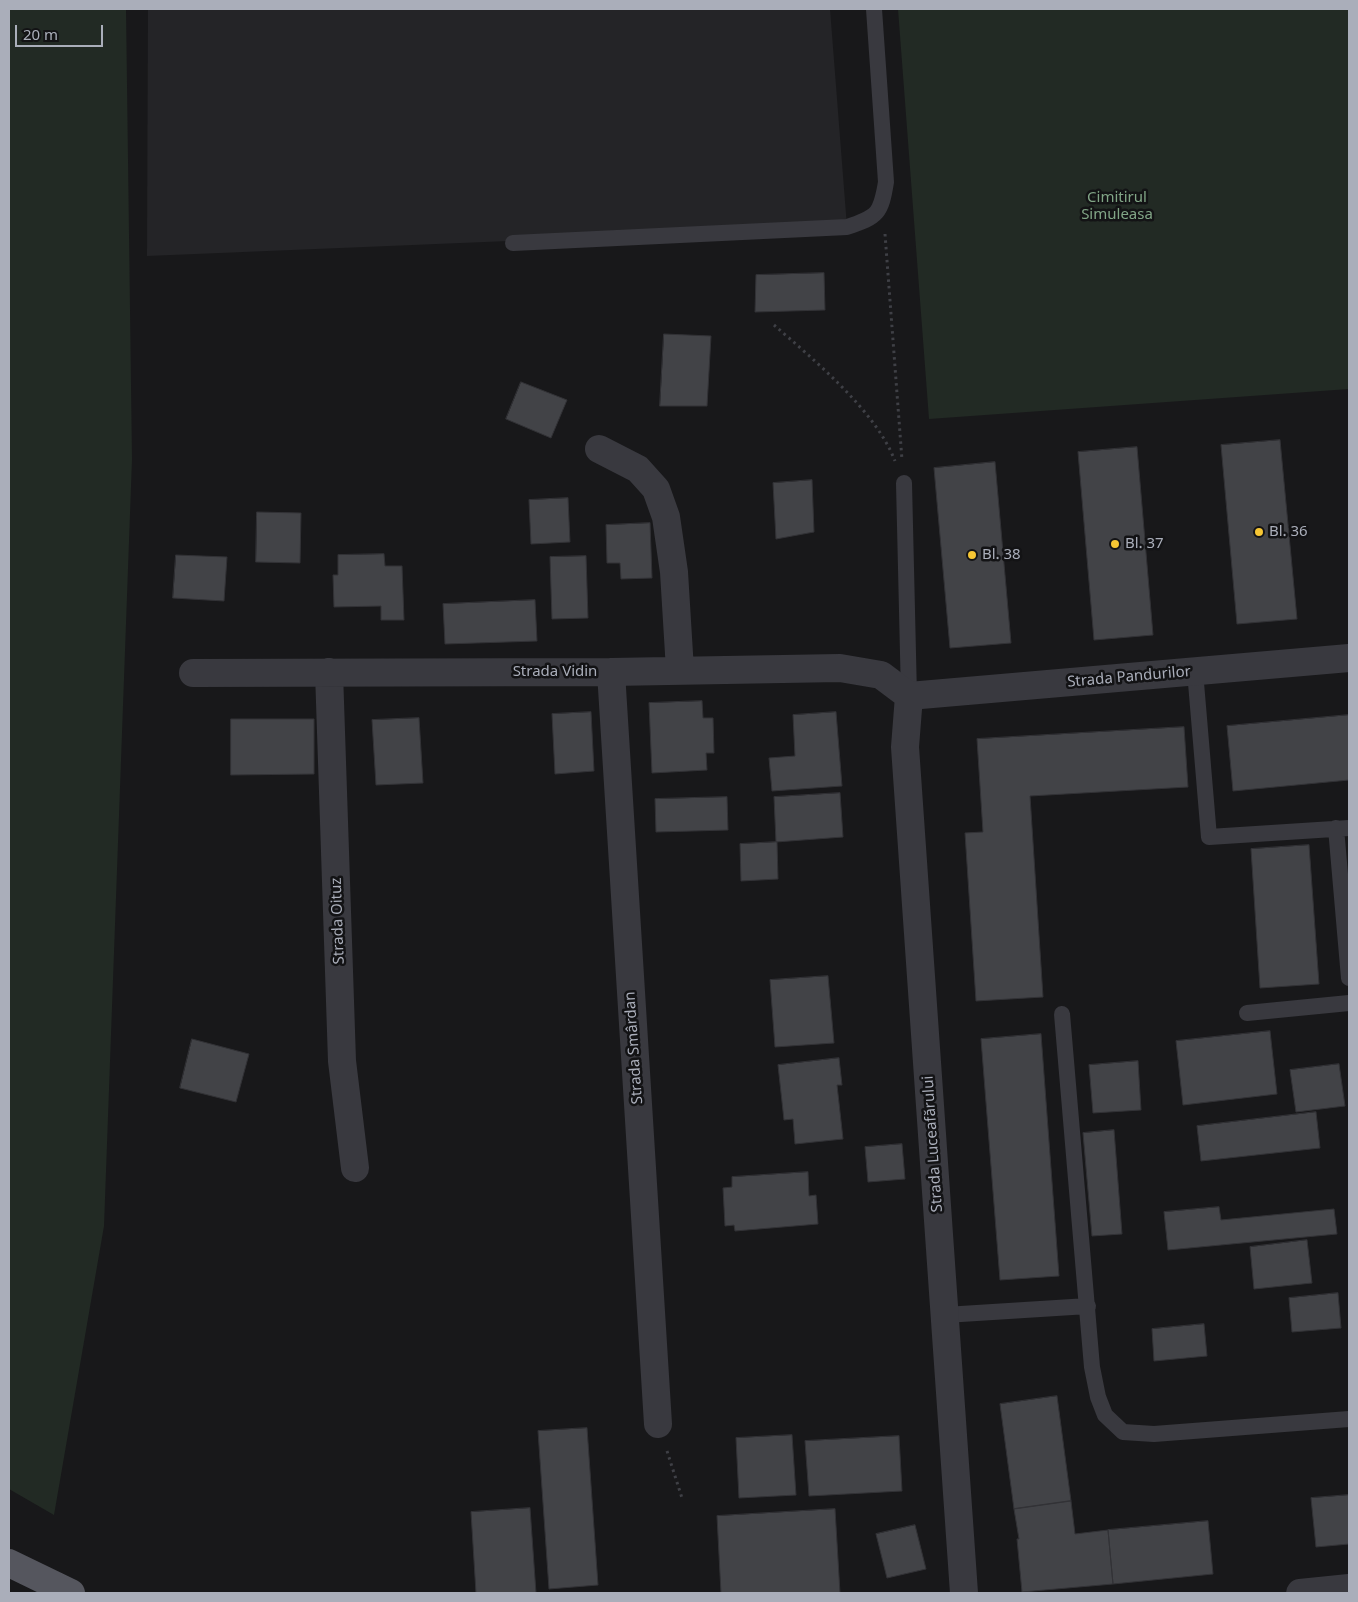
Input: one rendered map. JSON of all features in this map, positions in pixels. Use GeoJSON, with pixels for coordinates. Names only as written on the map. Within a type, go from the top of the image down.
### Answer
{"type":"FeatureCollection","features":[{"type":"Feature","properties":{"kind":"main road"},"geometry":{"type":"LineString","coordinates":[[9,1562],[70,1593]]}},
{"type":"Feature","properties":{"kind":"street"},"geometry":{"type":"LineString","coordinates":[[599,449],[638,468],[656,489],[666,517],[674,572],[680,670]]}},
{"type":"Feature","properties":{"kind":"street","name":"Strada Pandurilor"},"geometry":{"type":"LineString","coordinates":[[909,696],[1349,658]]}},
{"type":"Feature","properties":{"kind":"street","name":"Strada Vidin"},"geometry":{"type":"LineString","coordinates":[[193,673],[611,672],[840,668],[882,675],[909,696]]}},
{"type":"Feature","properties":{"kind":"street","name":"Strada Oituz"},"geometry":{"type":"LineString","coordinates":[[329,672],[342,1061],[355,1168]]}},
{"type":"Feature","properties":{"kind":"street","name":"Strada Smârdan"},"geometry":{"type":"LineString","coordinates":[[611,672],[658,1424]]}},
{"type":"Feature","properties":{"kind":"street","name":"Strada Luceafărului"},"geometry":{"type":"LineString","coordinates":[[909,696],[905,747],[964,1593]]}},
{"type":"Feature","properties":{"kind":"street"},"geometry":{"type":"LineString","coordinates":[[1300,1593],[1349,1588]]}},
{"type":"Feature","properties":{"kind":"lane"},"geometry":{"type":"LineString","coordinates":[[513,243],[847,226],[860,223],[874,215],[883,205],[886,182],[874,9]]}},
{"type":"Feature","properties":{"kind":"lane"},"geometry":{"type":"LineString","coordinates":[[904,483],[909,696]]}},
{"type":"Feature","properties":{"kind":"lane"},"geometry":{"type":"LineString","coordinates":[[1195,671],[1208,837],[1342,828],[1349,978]]}},
{"type":"Feature","properties":{"kind":"lane"},"geometry":{"type":"LineString","coordinates":[[1247,1013],[1349,1003]]}},
{"type":"Feature","properties":{"kind":"lane"},"geometry":{"type":"LineString","coordinates":[[1062,1014],[1092,1367],[1098,1397],[1105,1415],[1123,1432],[1154,1434],[1349,1419]]}},
{"type":"Feature","properties":{"kind":"lane"},"geometry":{"type":"LineString","coordinates":[[946,1315],[1088,1306]]}},
{"type":"Feature","properties":{"kind":"path"},"geometry":{"type":"LineString","coordinates":[[883,205],[904,483]]}},
{"type":"Feature","properties":{"kind":"path"},"geometry":{"type":"LineString","coordinates":[[774,325],[827,372],[860,407],[890,446],[904,483]]}},
{"type":"Feature","properties":{"kind":"path"},"geometry":{"type":"LineString","coordinates":[[658,1424],[682,1498]]}},
{"type":"Feature","properties":{"kind":"shaded area"},"geometry":{"type":"Polygon","coordinates":[[[148,9],[830,9],[847,227],[147,256],[148,9]]]}},
{"type":"Feature","properties":{"kind":"green space"},"geometry":{"type":"Polygon","coordinates":[[[9,9],[126,9],[132,459],[104,1226],[54,1515],[9,1489],[9,9]]]}},
{"type":"Feature","properties":{"kind":"green space","name":"Cimitirul Simuleasa"},"geometry":{"type":"Polygon","coordinates":[[[898,9],[1349,9],[1349,389],[929,419],[898,9]]]}},
{"type":"Feature","properties":{"kind":"building"},"geometry":{"type":"Polygon","coordinates":[[[824,273],[825,310],[755,312],[756,275],[824,273]]]}},
{"type":"Feature","properties":{"kind":"building"},"geometry":{"type":"Polygon","coordinates":[[[664,334],[711,336],[707,406],[660,406],[664,334]]]}},
{"type":"Feature","properties":{"kind":"building"},"geometry":{"type":"Polygon","coordinates":[[[521,382],[567,400],[551,438],[506,419],[521,382]]]}},
{"type":"Feature","properties":{"kind":"building","name":"Bl. 36"},"geometry":{"type":"Polygon","coordinates":[[[1280,440],[1297,619],[1237,624],[1221,445],[1280,440]]]}},
{"type":"Feature","properties":{"kind":"building","name":"Bl. 37"},"geometry":{"type":"Polygon","coordinates":[[[1137,447],[1153,635],[1094,640],[1078,452],[1137,447]]]}},
{"type":"Feature","properties":{"kind":"building","name":"Bl. 38"},"geometry":{"type":"Polygon","coordinates":[[[995,462],[1011,643],[950,648],[934,468],[995,462]]]}},
{"type":"Feature","properties":{"kind":"building"},"geometry":{"type":"Polygon","coordinates":[[[812,480],[814,532],[776,539],[773,483],[812,480]]]}},
{"type":"Feature","properties":{"kind":"building"},"geometry":{"type":"Polygon","coordinates":[[[568,498],[570,542],[531,544],[529,500],[568,498]]]}},
{"type":"Feature","properties":{"kind":"building"},"geometry":{"type":"Polygon","coordinates":[[[257,512],[301,513],[300,563],[256,562],[257,512]]]}},
{"type":"Feature","properties":{"kind":"building"},"geometry":{"type":"Polygon","coordinates":[[[650,523],[652,578],[621,579],[620,563],[607,563],[606,525],[650,523]]]}},
{"type":"Feature","properties":{"kind":"building"},"geometry":{"type":"Polygon","coordinates":[[[384,554],[385,566],[402,566],[404,620],[381,620],[381,606],[334,607],[333,575],[338,575],[338,555],[384,554]]]}},
{"type":"Feature","properties":{"kind":"building"},"geometry":{"type":"Polygon","coordinates":[[[176,555],[227,557],[224,601],[173,598],[176,555]]]}},
{"type":"Feature","properties":{"kind":"building"},"geometry":{"type":"Polygon","coordinates":[[[586,556],[588,618],[552,619],[550,557],[586,556]]]}},
{"type":"Feature","properties":{"kind":"building"},"geometry":{"type":"Polygon","coordinates":[[[535,600],[537,641],[445,644],[443,604],[535,600]]]}},
{"type":"Feature","properties":{"kind":"building"},"geometry":{"type":"Polygon","coordinates":[[[702,701],[703,718],[713,718],[714,753],[706,753],[707,770],[652,773],[649,703],[702,701]]]}},
{"type":"Feature","properties":{"kind":"building"},"geometry":{"type":"Polygon","coordinates":[[[591,712],[594,771],[555,774],[552,714],[591,712]]]}},
{"type":"Feature","properties":{"kind":"building"},"geometry":{"type":"Polygon","coordinates":[[[836,712],[842,786],[772,791],[769,758],[795,756],[793,715],[836,712]]]}},
{"type":"Feature","properties":{"kind":"building"},"geometry":{"type":"Polygon","coordinates":[[[1349,715],[1349,780],[1233,791],[1227,726],[1349,715]]]}},
{"type":"Feature","properties":{"kind":"building"},"geometry":{"type":"Polygon","coordinates":[[[419,718],[423,783],[376,785],[372,720],[419,718]]]}},
{"type":"Feature","properties":{"kind":"building"},"geometry":{"type":"Polygon","coordinates":[[[231,719],[314,719],[314,774],[231,775],[231,719]]]}},
{"type":"Feature","properties":{"kind":"building"},"geometry":{"type":"Polygon","coordinates":[[[1184,727],[1188,787],[1030,796],[1043,997],[976,1001],[965,833],[983,832],[977,739],[1184,727]]]}},
{"type":"Feature","properties":{"kind":"building"},"geometry":{"type":"Polygon","coordinates":[[[840,793],[843,837],[776,842],[774,797],[840,793]]]}},
{"type":"Feature","properties":{"kind":"building"},"geometry":{"type":"Polygon","coordinates":[[[727,797],[728,830],[656,832],[655,799],[727,797]]]}},
{"type":"Feature","properties":{"kind":"building"},"geometry":{"type":"Polygon","coordinates":[[[777,842],[778,879],[741,881],[740,844],[777,842]]]}},
{"type":"Feature","properties":{"kind":"building"},"geometry":{"type":"Polygon","coordinates":[[[1309,845],[1319,984],[1260,988],[1251,849],[1309,845]]]}},
{"type":"Feature","properties":{"kind":"building"},"geometry":{"type":"Polygon","coordinates":[[[828,976],[834,1043],[775,1047],[770,980],[828,976]]]}},
{"type":"Feature","properties":{"kind":"building"},"geometry":{"type":"Polygon","coordinates":[[[1270,1031],[1277,1094],[1183,1105],[1176,1041],[1270,1031]]]}},
{"type":"Feature","properties":{"kind":"building"},"geometry":{"type":"Polygon","coordinates":[[[1041,1034],[1059,1276],[1000,1280],[981,1039],[1041,1034]]]}},
{"type":"Feature","properties":{"kind":"building"},"geometry":{"type":"Polygon","coordinates":[[[192,1039],[249,1054],[236,1102],[180,1088],[192,1039]]]}},
{"type":"Feature","properties":{"kind":"building"},"geometry":{"type":"Polygon","coordinates":[[[839,1058],[842,1085],[837,1085],[843,1139],[795,1144],[793,1119],[784,1120],[778,1065],[839,1058]]]}},
{"type":"Feature","properties":{"kind":"building"},"geometry":{"type":"Polygon","coordinates":[[[1138,1061],[1141,1110],[1093,1113],[1089,1065],[1138,1061]]]}},
{"type":"Feature","properties":{"kind":"building"},"geometry":{"type":"Polygon","coordinates":[[[1339,1064],[1345,1106],[1296,1112],[1290,1070],[1339,1064]]]}},
{"type":"Feature","properties":{"kind":"building"},"geometry":{"type":"Polygon","coordinates":[[[1316,1112],[1320,1148],[1201,1161],[1197,1126],[1316,1112]]]}},
{"type":"Feature","properties":{"kind":"building"},"geometry":{"type":"Polygon","coordinates":[[[1114,1130],[1122,1234],[1092,1236],[1083,1133],[1114,1130]]]}},
{"type":"Feature","properties":{"kind":"building"},"geometry":{"type":"Polygon","coordinates":[[[902,1144],[905,1179],[868,1182],[865,1147],[902,1144]]]}},
{"type":"Feature","properties":{"kind":"building"},"geometry":{"type":"Polygon","coordinates":[[[808,1172],[809,1196],[816,1195],[818,1224],[735,1231],[734,1225],[725,1226],[723,1188],[732,1187],[732,1177],[808,1172]]]}},
{"type":"Feature","properties":{"kind":"building"},"geometry":{"type":"Polygon","coordinates":[[[1219,1207],[1221,1220],[1334,1209],[1337,1234],[1168,1250],[1164,1212],[1219,1207]]]}},
{"type":"Feature","properties":{"kind":"building"},"geometry":{"type":"Polygon","coordinates":[[[1307,1240],[1312,1283],[1254,1289],[1250,1247],[1307,1240]]]}},
{"type":"Feature","properties":{"kind":"building"},"geometry":{"type":"Polygon","coordinates":[[[1338,1293],[1341,1328],[1292,1332],[1289,1298],[1338,1293]]]}},
{"type":"Feature","properties":{"kind":"building"},"geometry":{"type":"Polygon","coordinates":[[[1204,1324],[1207,1356],[1154,1361],[1152,1329],[1204,1324]]]}},
{"type":"Feature","properties":{"kind":"building"},"geometry":{"type":"Polygon","coordinates":[[[1057,1396],[1071,1501],[1014,1509],[1000,1404],[1057,1396]]]}},
{"type":"Feature","properties":{"kind":"building"},"geometry":{"type":"Polygon","coordinates":[[[587,1428],[598,1585],[549,1589],[538,1431],[587,1428]]]}},
{"type":"Feature","properties":{"kind":"building"},"geometry":{"type":"Polygon","coordinates":[[[792,1435],[796,1495],[739,1498],[736,1438],[792,1435]]]}},
{"type":"Feature","properties":{"kind":"building"},"geometry":{"type":"Polygon","coordinates":[[[899,1436],[902,1491],[809,1496],[805,1441],[899,1436]]]}},
{"type":"Feature","properties":{"kind":"building"},"geometry":{"type":"Polygon","coordinates":[[[1349,1495],[1349,1544],[1316,1547],[1311,1498],[1349,1495]]]}},
{"type":"Feature","properties":{"kind":"building"},"geometry":{"type":"Polygon","coordinates":[[[1071,1501],[1075,1534],[1108,1530],[1113,1584],[1022,1592],[1017,1539],[1019,1539],[1014,1509],[1071,1501]]]}},
{"type":"Feature","properties":{"kind":"building"},"geometry":{"type":"Polygon","coordinates":[[[530,1508],[536,1593],[476,1593],[471,1512],[530,1508]]]}},
{"type":"Feature","properties":{"kind":"building"},"geometry":{"type":"Polygon","coordinates":[[[835,1509],[840,1593],[721,1593],[717,1516],[835,1509]]]}},
{"type":"Feature","properties":{"kind":"building"},"geometry":{"type":"Polygon","coordinates":[[[1208,1521],[1213,1574],[1113,1584],[1108,1530],[1208,1521]]]}},
{"type":"Feature","properties":{"kind":"building"},"geometry":{"type":"Polygon","coordinates":[[[915,1525],[926,1569],[887,1578],[876,1534],[915,1525]]]}},
{"type":"Feature","properties":{"kind":"place","name":"Bl. 36"},"geometry":{"type":"Point","coordinates":[1259,532]}},
{"type":"Feature","properties":{"kind":"place","name":"Bl. 37"},"geometry":{"type":"Point","coordinates":[1115,544]}},
{"type":"Feature","properties":{"kind":"place","name":"Bl. 38"},"geometry":{"type":"Point","coordinates":[972,555]}}]}
